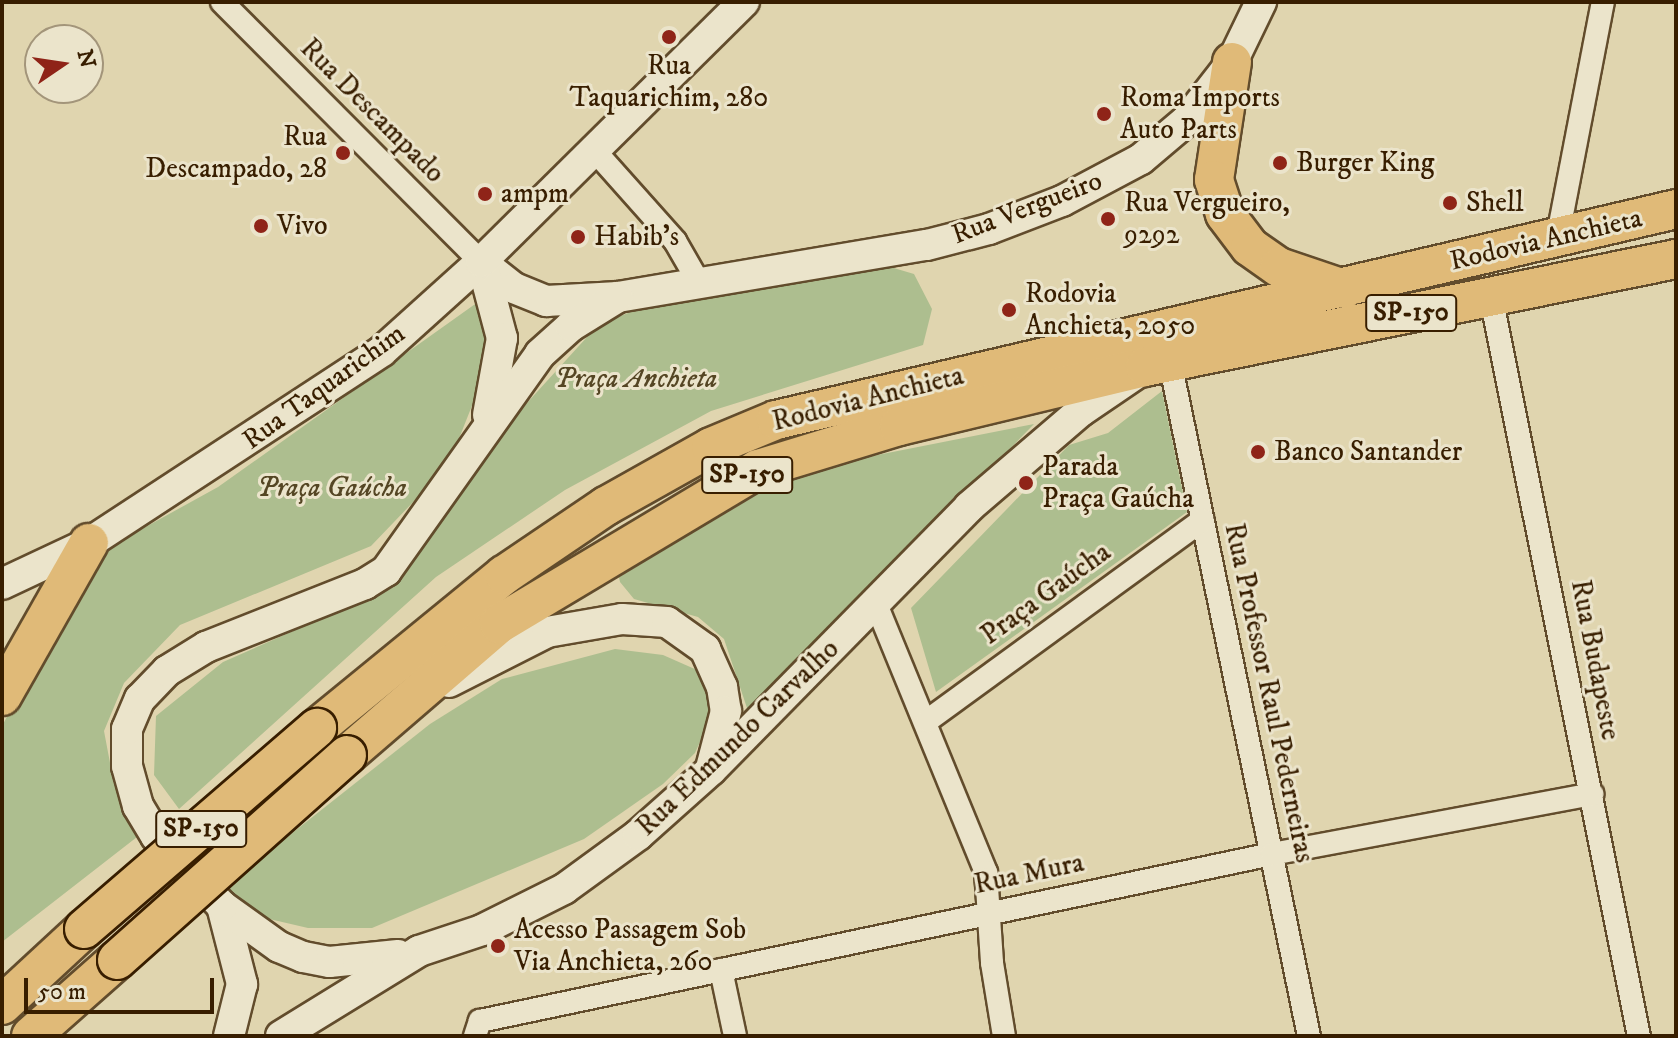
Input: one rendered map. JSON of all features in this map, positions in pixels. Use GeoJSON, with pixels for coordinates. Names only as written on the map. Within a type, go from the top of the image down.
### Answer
{"type":"FeatureCollection","features":[{"type":"Feature","properties":{"kind":"highway"},"geometry":{"type":"LineString","coordinates":[[1232,62],[1214,180],[1225,214],[1250,247],[1279,267],[1344,289]]}},
{"type":"Feature","properties":{"kind":"highway","name":"Rodovia Anchieta"},"geometry":{"type":"LineString","coordinates":[[2,1005],[84,929],[317,728],[504,575],[606,506],[711,447],[776,420],[855,399],[1344,289],[1676,209]]}},
{"type":"Feature","properties":{"kind":"highway","name":"Rodovia Anchieta"},"geometry":{"type":"LineString","coordinates":[[31,1036],[499,624],[758,469],[899,426],[1158,364],[1676,259]]}},
{"type":"Feature","properties":{"kind":"highway"},"geometry":{"type":"LineString","coordinates":[[2,696],[89,543]]}},
{"type":"Feature","properties":{"kind":"main road","name":"Rua Taquarichim"},"geometry":{"type":"LineString","coordinates":[[2,584],[89,543],[382,351],[481,262],[744,2]]}},
{"type":"Feature","properties":{"kind":"main road","name":"Rua Vergueiro"},"geometry":{"type":"LineString","coordinates":[[618,297],[698,281],[927,245],[989,229],[1062,201],[1141,159],[1187,120],[1232,62],[1261,2]]}},
{"type":"Feature","properties":{"kind":"main road"},"geometry":{"type":"LineString","coordinates":[[481,262],[514,288],[546,301],[618,297]]}},
{"type":"Feature","properties":{"kind":"main road"},"geometry":{"type":"LineString","coordinates":[[481,262],[502,338],[485,427]]}},
{"type":"Feature","properties":{"kind":"main road"},"geometry":{"type":"LineString","coordinates":[[419,951],[360,961],[303,957],[279,947],[222,906],[156,836],[138,806],[127,766],[127,729],[140,699],[167,671],[206,647],[365,584],[386,571],[485,427],[540,354],[571,326],[618,297]]}},
{"type":"Feature","properties":{"kind":"main road","name":"Rua Edmundo Carvalho"},"geometry":{"type":"LineString","coordinates":[[281,1036],[419,951],[482,930],[564,889],[672,808],[1021,461],[1158,364]]}},
{"type":"Feature","properties":{"kind":"main road"},"geometry":{"type":"LineString","coordinates":[[405,705],[547,632],[622,619],[667,622],[705,649],[722,687],[726,711],[711,770]]}},
{"type":"Feature","properties":{"kind":"main road"},"geometry":{"type":"LineString","coordinates":[[222,906],[242,984],[229,1036]]}},
{"type":"Feature","properties":{"kind":"street","name":"Rua Descampado"},"geometry":{"type":"LineString","coordinates":[[222,2],[481,262]]}},
{"type":"Feature","properties":{"kind":"street"},"geometry":{"type":"LineString","coordinates":[[1558,235],[1603,2]]}},
{"type":"Feature","properties":{"kind":"street"},"geometry":{"type":"LineString","coordinates":[[594,150],[675,241],[698,281]]}},
{"type":"Feature","properties":{"kind":"street","name":"Rua Budapeste"},"geometry":{"type":"LineString","coordinates":[[1491,297],[1639,1036]]}},
{"type":"Feature","properties":{"kind":"street","name":"Rua Professor Raul Pederneiras"},"geometry":{"type":"LineString","coordinates":[[1158,364],[1203,520],[1309,1036]]}},
{"type":"Feature","properties":{"kind":"street","name":"Praça Gaúcha"},"geometry":{"type":"LineString","coordinates":[[927,721],[1203,520]]}},
{"type":"Feature","properties":{"kind":"street"},"geometry":{"type":"LineString","coordinates":[[876,604],[927,721],[986,872],[993,913],[992,963],[1004,1036]]}},
{"type":"Feature","properties":{"kind":"street","name":"Rua Mura"},"geometry":{"type":"LineString","coordinates":[[478,1028],[721,970],[1272,854],[1592,794]]}},
{"type":"Feature","properties":{"kind":"street"},"geometry":{"type":"LineString","coordinates":[[721,970],[735,1036]]}},
{"type":"Feature","properties":{"kind":"green space","name":"Praça Anchieta"},"geometry":{"type":"Polygon","coordinates":[[[887,266],[914,274],[932,309],[923,345],[711,411],[565,490],[436,577],[179,809],[154,775],[156,716],[223,662],[391,588],[494,439],[598,325],[653,303],[887,266]]]}},
{"type":"Feature","properties":{"kind":"green space","name":"Praça Gaúcha"},"geometry":{"type":"Polygon","coordinates":[[[478,302],[490,338],[479,388],[458,441],[417,498],[371,546],[180,625],[124,683],[104,731],[114,784],[137,837],[2,942],[2,726],[93,556],[218,487],[478,302]]]}},
{"type":"Feature","properties":{"kind":"green space"},"geometry":{"type":"Polygon","coordinates":[[[1162,391],[1187,512],[936,692],[911,608],[1069,445],[1108,433],[1162,391]]]}},
{"type":"Feature","properties":{"kind":"green space"},"geometry":{"type":"Polygon","coordinates":[[[1034,424],[750,717],[724,639],[698,617],[634,599],[620,582],[617,568],[759,486],[857,459],[1034,424]]]}},
{"type":"Feature","properties":{"kind":"green space"},"geometry":{"type":"Polygon","coordinates":[[[615,649],[663,655],[697,670],[713,713],[695,753],[663,784],[584,839],[372,928],[308,928],[265,918],[227,891],[233,880],[430,724],[502,679],[615,649]]]}},
{"type":"Feature","properties":{"kind":"place","name":"Rua Taquarichim, 280"},"geometry":{"type":"Point","coordinates":[669,37]}},
{"type":"Feature","properties":{"kind":"place","name":"Roma Imports Auto Parts"},"geometry":{"type":"Point","coordinates":[1104,114]}},
{"type":"Feature","properties":{"kind":"place","name":"Rua Descampado, 28"},"geometry":{"type":"Point","coordinates":[343,153]}},
{"type":"Feature","properties":{"kind":"place","name":"Burger King"},"geometry":{"type":"Point","coordinates":[1280,163]}},
{"type":"Feature","properties":{"kind":"place","name":"ampm"},"geometry":{"type":"Point","coordinates":[485,194]}},
{"type":"Feature","properties":{"kind":"place","name":"Shell"},"geometry":{"type":"Point","coordinates":[1450,203]}},
{"type":"Feature","properties":{"kind":"place","name":"Rua Vergueiro, 9292"},"geometry":{"type":"Point","coordinates":[1108,219]}},
{"type":"Feature","properties":{"kind":"place","name":"Vivo"},"geometry":{"type":"Point","coordinates":[261,226]}},
{"type":"Feature","properties":{"kind":"place","name":"Habib's"},"geometry":{"type":"Point","coordinates":[578,237]}},
{"type":"Feature","properties":{"kind":"place","name":"Rodovia Anchieta, 2050"},"geometry":{"type":"Point","coordinates":[1009,310]}},
{"type":"Feature","properties":{"kind":"place","name":"Banco Santander"},"geometry":{"type":"Point","coordinates":[1258,452]}},
{"type":"Feature","properties":{"kind":"place","name":"Parada Praça Gaúcha"},"geometry":{"type":"Point","coordinates":[1026,483]}},
{"type":"Feature","properties":{"kind":"place","name":"Acesso Passagem Sob Via Anchieta, 260"},"geometry":{"type":"Point","coordinates":[498,946]}}]}
